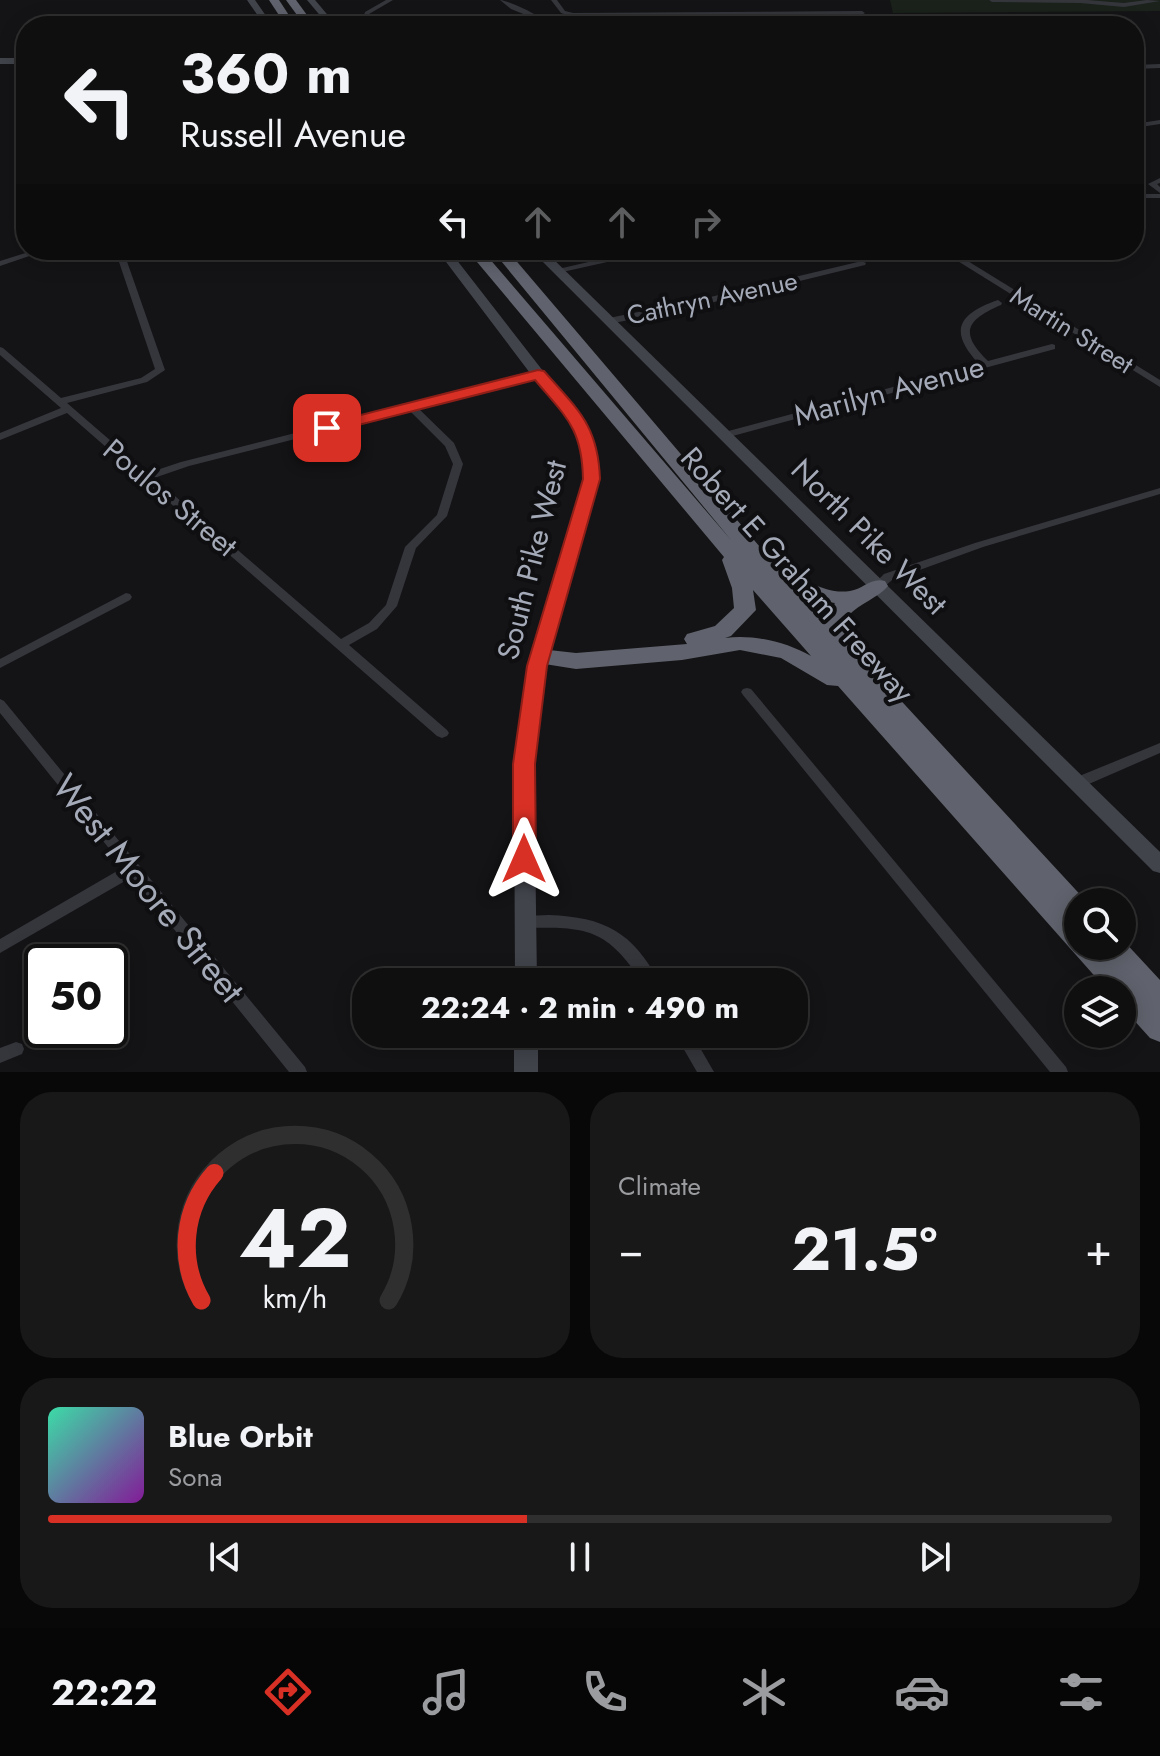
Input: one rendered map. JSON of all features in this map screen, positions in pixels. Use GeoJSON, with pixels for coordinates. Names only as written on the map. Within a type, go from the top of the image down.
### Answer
{"type":"FeatureCollection","features":[{"type":"Feature","properties":{"kind":"highway","name":"Robert E Graham Freeway"},"geometry":{"type":"LineString","coordinates":[[483,260],[875,700],[1064,922]]}},
{"type":"Feature","properties":{"kind":"highway","name":"Robert E Graham Freeway"},"geometry":{"type":"LineString","coordinates":[[507,260],[739,550]]}},
{"type":"Feature","properties":{"kind":"highway"},"geometry":{"type":"LineString","coordinates":[[739,550],[800,590],[824,597],[853,598]]}},
{"type":"Feature","properties":{"kind":"highway"},"geometry":{"type":"LineString","coordinates":[[625,657],[723,631],[745,610],[739,550]]}},
{"type":"Feature","properties":{"kind":"highway"},"geometry":{"type":"LineString","coordinates":[[875,700],[836,622],[842,607],[878,586]]}},
{"type":"Feature","properties":{"kind":"highway"},"geometry":{"type":"LineString","coordinates":[[540,657],[576,661],[740,643],[787,652],[875,700]]}},
{"type":"Feature","properties":{"kind":"highway","name":"Robert E Graham Freeway"},"geometry":{"type":"LineString","coordinates":[[875,700],[1064,896]]}},
{"type":"Feature","properties":{"kind":"highway"},"geometry":{"type":"LineString","coordinates":[[1098,960],[1160,1029]]}},
{"type":"Feature","properties":{"kind":"highway"},"geometry":{"type":"LineString","coordinates":[[1124,960],[1160,1000]]}},
{"type":"Feature","properties":{"kind":"main road"},"geometry":{"type":"LineString","coordinates":[[311,0],[324,16]]}},
{"type":"Feature","properties":{"kind":"main road","name":"South Pike West"},"geometry":{"type":"LineString","coordinates":[[451,260],[538,374],[579,421],[590,450],[591,479],[540,657],[524,764],[526,968]]}},
{"type":"Feature","properties":{"kind":"main road","name":"North Pike West"},"geometry":{"type":"LineString","coordinates":[[547,260],[1160,865]]}},
{"type":"Feature","properties":{"kind":"main road"},"geometry":{"type":"LineString","coordinates":[[526,1048],[526,1072]]}},
{"type":"Feature","properties":{"kind":"street"},"geometry":{"type":"LineString","coordinates":[[367,16],[367,13],[390,0]]}},
{"type":"Feature","properties":{"kind":"street"},"geometry":{"type":"LineString","coordinates":[[503,0],[528,16]]}},
{"type":"Feature","properties":{"kind":"street"},"geometry":{"type":"LineString","coordinates":[[554,0],[565,13]]}},
{"type":"Feature","properties":{"kind":"street"},"geometry":{"type":"LineString","coordinates":[[992,0],[1124,5],[1158,0]]}},
{"type":"Feature","properties":{"kind":"street"},"geometry":{"type":"LineString","coordinates":[[557,16],[565,13],[862,13]]}},
{"type":"Feature","properties":{"kind":"street"},"geometry":{"type":"LineString","coordinates":[[1160,180],[1152,184],[1160,193]]}},
{"type":"Feature","properties":{"kind":"street"},"geometry":{"type":"LineString","coordinates":[[0,437],[62,406],[144,380],[160,370],[122,260]]}},
{"type":"Feature","properties":{"kind":"street"},"geometry":{"type":"LineString","coordinates":[[558,271],[607,260]]}},
{"type":"Feature","properties":{"kind":"street","name":"Martin Street"},"geometry":{"type":"LineString","coordinates":[[960,260],[1160,384]]}},
{"type":"Feature","properties":{"kind":"street","name":"Cathryn Avenue"},"geometry":{"type":"LineString","coordinates":[[609,321],[862,263]]}},
{"type":"Feature","properties":{"kind":"street"},"geometry":{"type":"LineString","coordinates":[[985,364],[967,348],[963,329],[972,315],[998,303]]}},
{"type":"Feature","properties":{"kind":"street","name":"Marilyn Avenue"},"geometry":{"type":"LineString","coordinates":[[725,435],[1052,347]]}},
{"type":"Feature","properties":{"kind":"street","name":"Poulos Street"},"geometry":{"type":"LineString","coordinates":[[0,350],[442,733]]}},
{"type":"Feature","properties":{"kind":"street"},"geometry":{"type":"LineString","coordinates":[[145,477],[538,374]]}},
{"type":"Feature","properties":{"kind":"street"},"geometry":{"type":"LineString","coordinates":[[342,644],[384,617],[391,606],[411,547],[442,516],[458,464],[450,445],[412,407]]}},
{"type":"Feature","properties":{"kind":"street"},"geometry":{"type":"LineString","coordinates":[[878,586],[888,577],[979,545],[1160,491]]}},
{"type":"Feature","properties":{"kind":"street"},"geometry":{"type":"LineString","coordinates":[[0,664],[126,597]]}},
{"type":"Feature","properties":{"kind":"street"},"geometry":{"type":"LineString","coordinates":[[747,692],[1060,1072]]}},
{"type":"Feature","properties":{"kind":"street","name":"West Moore Street"},"geometry":{"type":"LineString","coordinates":[[0,704],[299,1072]]}},
{"type":"Feature","properties":{"kind":"street"},"geometry":{"type":"LineString","coordinates":[[1077,783],[1160,748]]}},
{"type":"Feature","properties":{"kind":"street"},"geometry":{"type":"LineString","coordinates":[[0,947],[135,868]]}},
{"type":"Feature","properties":{"kind":"street"},"geometry":{"type":"LineString","coordinates":[[525,922],[575,921],[607,930],[624,943],[641,968]]}},
{"type":"Feature","properties":{"kind":"street"},"geometry":{"type":"LineString","coordinates":[[691,1048],[706,1072]]}},
{"type":"Feature","properties":{"kind":"shaded area"},"geometry":{"type":"Polygon","coordinates":[[[890,0],[1160,0],[1160,11],[893,13],[890,0]]]}},
{"type":"Feature","properties":{"kind":"route"},"geometry":{"type":"LineString","coordinates":[[327,428],[538,374],[579,421],[590,450],[591,479],[537,666],[524,764],[524,859]]}}]}
